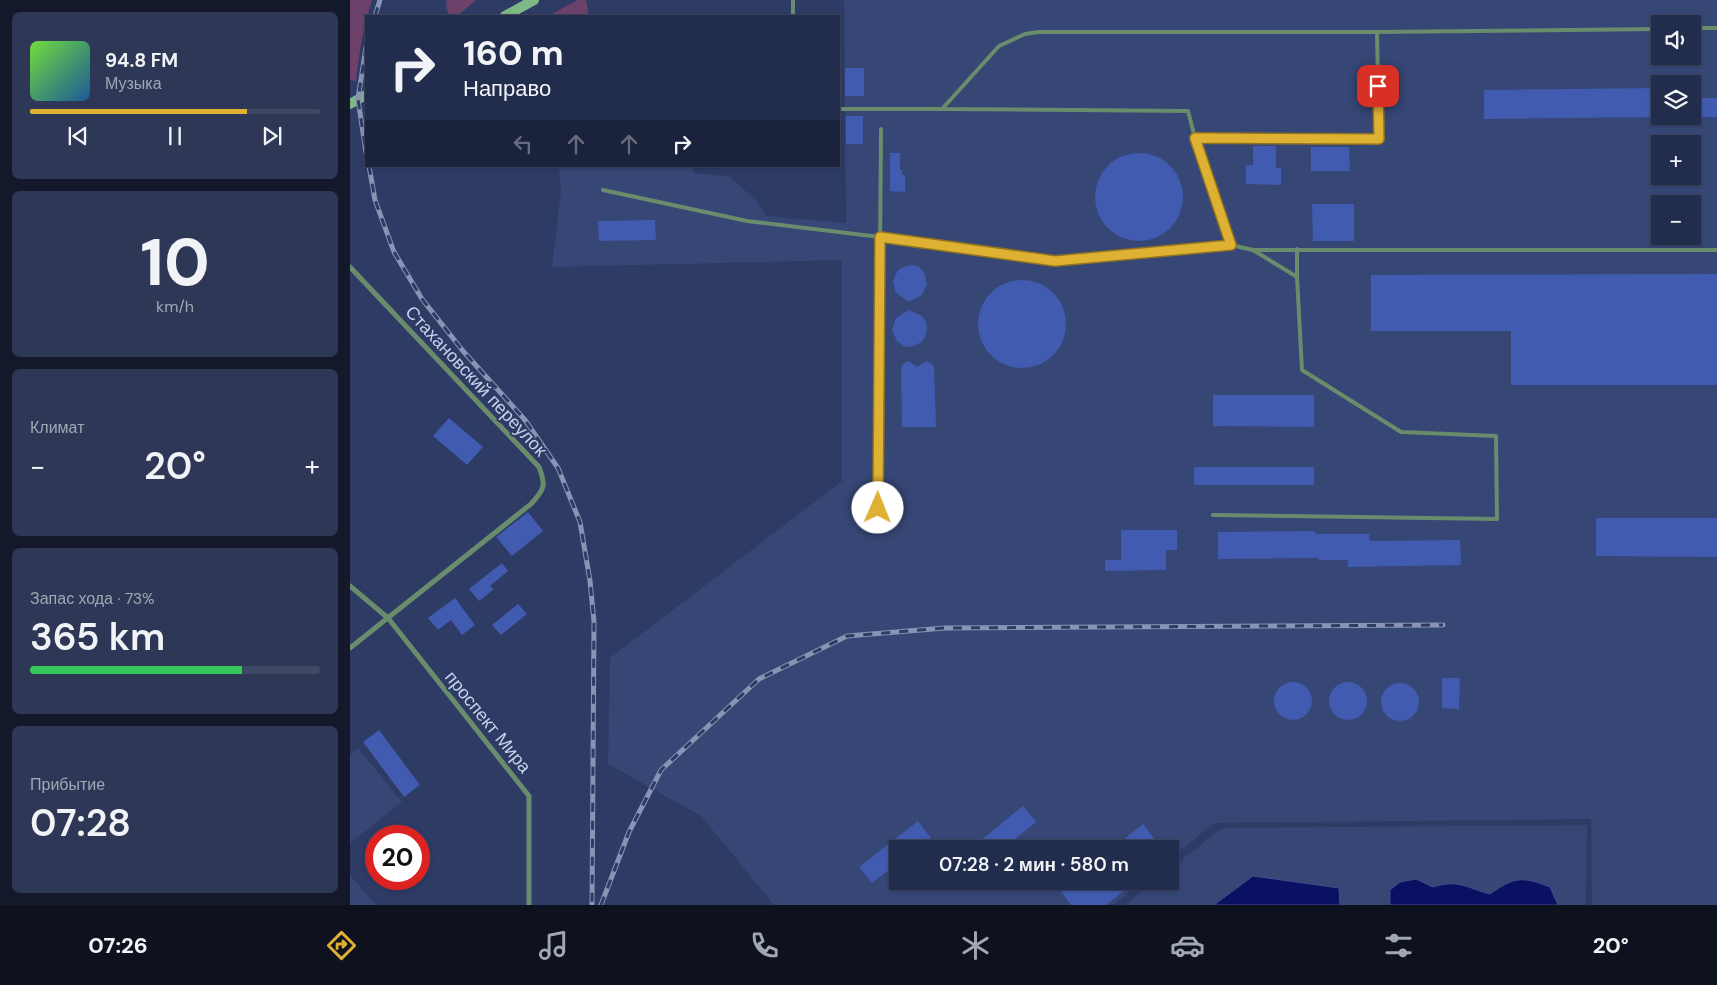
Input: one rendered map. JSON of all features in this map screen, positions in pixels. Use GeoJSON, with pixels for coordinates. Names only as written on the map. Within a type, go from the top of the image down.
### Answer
{"type":"FeatureCollection","features":[{"type":"Feature","properties":{"kind":"main road"},"geometry":{"type":"LineString","coordinates":[[507,15],[534,0]]}},
{"type":"Feature","properties":{"kind":"main road"},"geometry":{"type":"LineString","coordinates":[[350,104],[365,96]]}},
{"type":"Feature","properties":{"kind":"street","name":"Стахановский переулок"},"geometry":{"type":"LineString","coordinates":[[350,267],[539,467],[544,481],[541,493],[532,504],[350,648]]}},
{"type":"Feature","properties":{"kind":"street","name":"проспект Мира"},"geometry":{"type":"LineString","coordinates":[[350,586],[388,618],[530,796],[529,905]]}},
{"type":"Feature","properties":{"kind":"lane"},"geometry":{"type":"LineString","coordinates":[[793,0],[793,15]]}},
{"type":"Feature","properties":{"kind":"lane"},"geometry":{"type":"LineString","coordinates":[[1701,28],[1717,28]]}},
{"type":"Feature","properties":{"kind":"lane"},"geometry":{"type":"LineString","coordinates":[[942,109],[999,46],[1025,34],[1038,32],[1377,32],[1651,29]]}},
{"type":"Feature","properties":{"kind":"lane"},"geometry":{"type":"LineString","coordinates":[[1195,138],[1379,139],[1377,32]]}},
{"type":"Feature","properties":{"kind":"lane"},"geometry":{"type":"LineString","coordinates":[[840,109],[1188,111],[1195,138],[1231,245]]}},
{"type":"Feature","properties":{"kind":"lane"},"geometry":{"type":"LineString","coordinates":[[878,508],[881,130]]}},
{"type":"Feature","properties":{"kind":"lane"},"geometry":{"type":"LineString","coordinates":[[603,190],[747,221],[1055,261],[1231,245],[1253,250],[1717,250]]}},
{"type":"Feature","properties":{"kind":"lane"},"geometry":{"type":"LineString","coordinates":[[1213,515],[1497,519],[1496,436],[1401,432],[1302,370],[1297,249]]}},
{"type":"Feature","properties":{"kind":"lane"},"geometry":{"type":"LineString","coordinates":[[1253,250],[1297,277]]}},
{"type":"Feature","properties":{"kind":"shaded area"},"geometry":{"type":"Polygon","coordinates":[[[350,0],[372,0],[368,15],[365,15],[356,82],[350,79],[350,0]]]}},
{"type":"Feature","properties":{"kind":"shaded area"},"geometry":{"type":"Polygon","coordinates":[[[447,0],[476,0],[458,15],[449,15],[446,5],[447,0]]]}},
{"type":"Feature","properties":{"kind":"shaded area"},"geometry":{"type":"Polygon","coordinates":[[[578,0],[586,0],[589,15],[550,15],[578,0]]]}},
{"type":"Feature","properties":{"kind":"shaded area"},"geometry":{"type":"Polygon","coordinates":[[[844,0],[1717,0],[1717,905],[1592,905],[1591,819],[1214,823],[1179,852],[1179,840],[889,840],[889,890],[1132,890],[1113,905],[774,905],[701,816],[608,764],[610,658],[842,481],[842,260],[552,267],[561,191],[559,167],[692,167],[694,173],[730,177],[756,200],[766,216],[846,223],[844,0]]]}},
{"type":"Feature","properties":{"kind":"shaded area"},"geometry":{"type":"Polygon","coordinates":[[[358,748],[402,802],[373,825],[365,825],[365,831],[350,843],[350,755],[358,748]]]}},
{"type":"Feature","properties":{"kind":"shaded area"},"geometry":{"type":"Polygon","coordinates":[[[1587,825],[1586,905],[1125,905],[1144,890],[1179,890],[1179,862],[1222,828],[1587,825]]]}},
{"type":"Feature","properties":{"kind":"shaded area"},"geometry":{"type":"Polygon","coordinates":[[[350,875],[376,905],[350,905],[350,875]]]}},
{"type":"Feature","properties":{"kind":"shaded area"},"geometry":{"type":"Polygon","coordinates":[[[1253,876],[1339,888],[1340,905],[1214,905],[1253,876]]]}},
{"type":"Feature","properties":{"kind":"shaded area"},"geometry":{"type":"Polygon","coordinates":[[[1416,879],[1433,887],[1457,884],[1490,894],[1512,881],[1532,881],[1550,887],[1558,905],[1390,905],[1390,890],[1400,882],[1416,879]]]}},
{"type":"Feature","properties":{"kind":"building"},"geometry":{"type":"Polygon","coordinates":[[[845,68],[864,68],[864,96],[845,96],[845,68]]]}},
{"type":"Feature","properties":{"kind":"building"},"geometry":{"type":"Polygon","coordinates":[[[1651,88],[1651,117],[1484,119],[1484,90],[1651,88]]]}},
{"type":"Feature","properties":{"kind":"building"},"geometry":{"type":"Polygon","coordinates":[[[1701,98],[1717,98],[1717,117],[1701,117],[1701,98]]]}},
{"type":"Feature","properties":{"kind":"building"},"geometry":{"type":"Polygon","coordinates":[[[846,116],[863,116],[863,144],[846,144],[846,116]]]}},
{"type":"Feature","properties":{"kind":"building"},"geometry":{"type":"Polygon","coordinates":[[[1253,146],[1276,146],[1276,168],[1281,168],[1281,185],[1246,184],[1246,165],[1253,165],[1253,146]]]}},
{"type":"Feature","properties":{"kind":"building"},"geometry":{"type":"Polygon","coordinates":[[[1311,147],[1349,147],[1350,171],[1311,171],[1311,147]]]}},
{"type":"Feature","properties":{"kind":"building"},"geometry":{"type":"Polygon","coordinates":[[[890,153],[900,153],[900,170],[902,170],[902,175],[905,175],[905,192],[890,191],[890,153]]]}},
{"type":"Feature","properties":{"kind":"building"},"geometry":{"type":"Polygon","coordinates":[[[1139,153],[1156,156],[1170,166],[1180,180],[1183,197],[1180,214],[1170,228],[1156,238],[1139,241],[1122,238],[1108,228],[1098,214],[1095,197],[1098,180],[1108,166],[1122,156],[1139,153]]]}},
{"type":"Feature","properties":{"kind":"building"},"geometry":{"type":"Polygon","coordinates":[[[1312,204],[1354,204],[1354,241],[1313,241],[1312,204]]]}},
{"type":"Feature","properties":{"kind":"building"},"geometry":{"type":"Polygon","coordinates":[[[655,220],[656,240],[599,241],[598,221],[655,220]]]}},
{"type":"Feature","properties":{"kind":"building"},"geometry":{"type":"Polygon","coordinates":[[[912,265],[919,267],[924,272],[927,284],[922,295],[909,302],[896,293],[893,281],[898,270],[912,265]]]}},
{"type":"Feature","properties":{"kind":"building"},"geometry":{"type":"Polygon","coordinates":[[[1717,274],[1717,385],[1511,385],[1511,331],[1371,331],[1371,275],[1717,274]]]}},
{"type":"Feature","properties":{"kind":"building"},"geometry":{"type":"Polygon","coordinates":[[[1022,280],[1039,284],[1053,293],[1062,307],[1066,324],[1062,341],[1053,355],[1039,364],[1022,368],[1005,364],[991,355],[982,341],[978,324],[982,307],[991,293],[1005,284],[1022,280]]]}},
{"type":"Feature","properties":{"kind":"building"},"geometry":{"type":"Polygon","coordinates":[[[909,310],[922,316],[926,322],[927,329],[922,342],[911,347],[904,346],[897,341],[892,330],[896,318],[909,310]]]}},
{"type":"Feature","properties":{"kind":"building"},"geometry":{"type":"Polygon","coordinates":[[[909,361],[917,367],[927,361],[934,366],[936,427],[902,427],[901,368],[903,364],[909,361]]]}},
{"type":"Feature","properties":{"kind":"building"},"geometry":{"type":"Polygon","coordinates":[[[1213,395],[1314,395],[1314,427],[1213,426],[1213,395]]]}},
{"type":"Feature","properties":{"kind":"building"},"geometry":{"type":"Polygon","coordinates":[[[449,418],[483,447],[467,465],[433,436],[449,418]]]}},
{"type":"Feature","properties":{"kind":"building"},"geometry":{"type":"Polygon","coordinates":[[[1194,467],[1314,467],[1314,485],[1194,485],[1194,467]]]}},
{"type":"Feature","properties":{"kind":"building"},"geometry":{"type":"Polygon","coordinates":[[[528,512],[543,531],[512,556],[496,537],[528,512]]]}},
{"type":"Feature","properties":{"kind":"building"},"geometry":{"type":"Polygon","coordinates":[[[1596,518],[1717,518],[1717,557],[1596,556],[1596,518]]]}},
{"type":"Feature","properties":{"kind":"building"},"geometry":{"type":"Polygon","coordinates":[[[1121,530],[1177,530],[1177,550],[1166,550],[1166,570],[1105,571],[1105,560],[1121,560],[1121,530]]]}},
{"type":"Feature","properties":{"kind":"building"},"geometry":{"type":"Polygon","coordinates":[[[1315,531],[1316,534],[1369,534],[1370,541],[1460,540],[1461,565],[1348,567],[1348,560],[1319,560],[1319,558],[1218,559],[1218,532],[1315,531]]]}},
{"type":"Feature","properties":{"kind":"building"},"geometry":{"type":"Polygon","coordinates":[[[502,563],[508,571],[490,586],[494,589],[479,601],[469,589],[502,563]]]}},
{"type":"Feature","properties":{"kind":"building"},"geometry":{"type":"Polygon","coordinates":[[[455,598],[475,625],[462,635],[451,620],[438,630],[428,618],[455,598]]]}},
{"type":"Feature","properties":{"kind":"building"},"geometry":{"type":"Polygon","coordinates":[[[518,604],[527,614],[501,635],[492,625],[518,604]]]}},
{"type":"Feature","properties":{"kind":"building"},"geometry":{"type":"Polygon","coordinates":[[[1442,678],[1460,678],[1459,709],[1442,708],[1442,678]]]}},
{"type":"Feature","properties":{"kind":"building"},"geometry":{"type":"Polygon","coordinates":[[[1293,682],[1307,687],[1312,701],[1307,715],[1293,720],[1279,715],[1274,701],[1279,687],[1293,682]]]}},
{"type":"Feature","properties":{"kind":"building"},"geometry":{"type":"Polygon","coordinates":[[[1348,682],[1362,687],[1367,701],[1362,715],[1348,720],[1334,715],[1329,701],[1334,687],[1348,682]]]}},
{"type":"Feature","properties":{"kind":"building"},"geometry":{"type":"Polygon","coordinates":[[[1400,683],[1414,688],[1419,702],[1414,716],[1400,721],[1386,716],[1381,702],[1386,688],[1400,683]]]}},
{"type":"Feature","properties":{"kind":"building"},"geometry":{"type":"Polygon","coordinates":[[[379,730],[420,785],[404,797],[363,742],[379,730]]]}},
{"type":"Feature","properties":{"kind":"building"},"geometry":{"type":"Polygon","coordinates":[[[1023,806],[1036,822],[1014,840],[981,840],[1023,806]]]}},
{"type":"Feature","properties":{"kind":"building"},"geometry":{"type":"Polygon","coordinates":[[[918,821],[931,838],[928,840],[894,840],[918,821]]]}},
{"type":"Feature","properties":{"kind":"building"},"geometry":{"type":"Polygon","coordinates":[[[1143,824],[1155,840],[1123,840],[1143,824]]]}},
{"type":"Feature","properties":{"kind":"building"},"geometry":{"type":"Polygon","coordinates":[[[889,844],[889,870],[872,883],[859,867],[889,844]]]}},
{"type":"Feature","properties":{"kind":"building"},"geometry":{"type":"Polygon","coordinates":[[[1060,890],[1125,890],[1106,905],[1071,905],[1060,890]]]}},
{"type":"Feature","properties":{"kind":"railway"},"geometry":{"type":"LineString","coordinates":[[375,15],[380,0]]}},
{"type":"Feature","properties":{"kind":"railway"},"geometry":{"type":"LineString","coordinates":[[365,54],[358,99],[365,146]]}},
{"type":"Feature","properties":{"kind":"railway"},"geometry":{"type":"LineString","coordinates":[[369,167],[375,200],[394,252],[422,299],[463,351],[525,420],[558,468],[580,522],[590,581],[594,622],[592,905]]}},
{"type":"Feature","properties":{"kind":"railway"},"geometry":{"type":"LineString","coordinates":[[601,905],[629,832],[661,770],[759,679],[847,636],[945,628],[1443,625]]}},
{"type":"Feature","properties":{"kind":"route"},"geometry":{"type":"LineString","coordinates":[[878,508],[880,237],[1055,261],[1231,245],[1195,138],[1379,139],[1378,86]]}}]}
